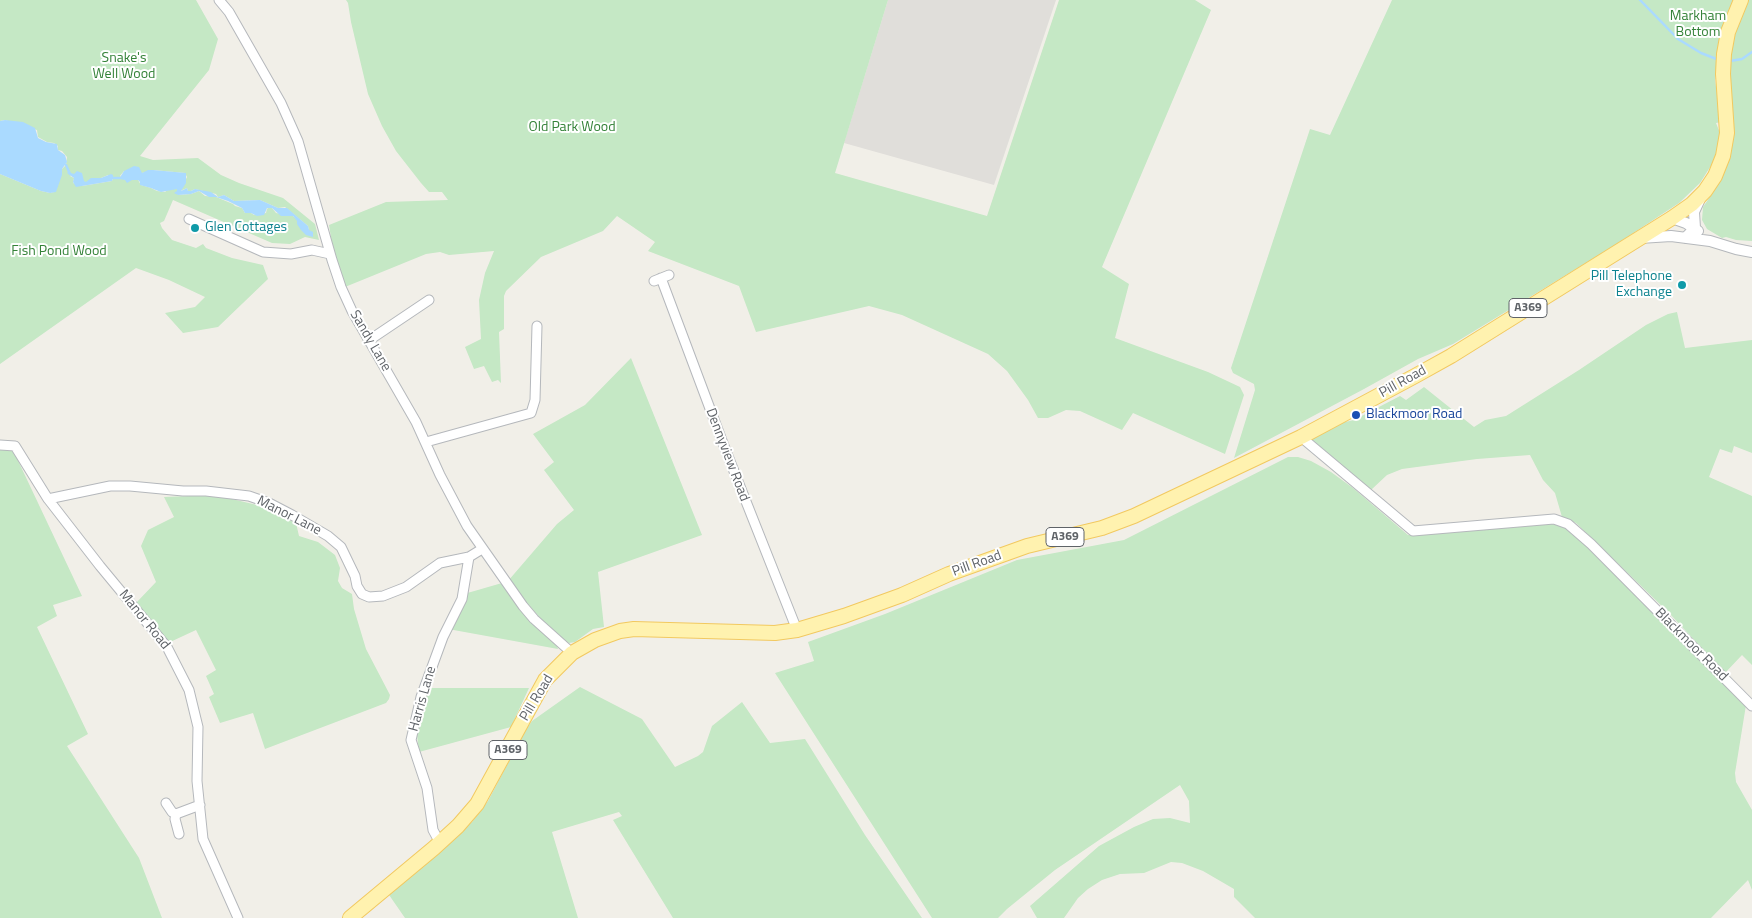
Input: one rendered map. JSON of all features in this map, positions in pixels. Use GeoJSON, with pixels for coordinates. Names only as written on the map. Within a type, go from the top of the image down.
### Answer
{"type":"FeatureCollection","features":[{"type":"Feature","properties":{"kind":"main road","name":"A369"},"geometry":{"type":"LineString","coordinates":[[1640,238],[1668,221],[1701,196],[1710,184],[1720,163],[1727,138],[1723,74],[1724,54],[1728,32],[1740,1]]}},
{"type":"Feature","properties":{"kind":"main road","name":"Pill Road"},"geometry":{"type":"LineString","coordinates":[[350,918],[458,826],[477,804],[545,680],[572,653],[604,636],[634,629],[775,633],[797,630],[844,616],[902,595],[949,574],[1027,546],[1102,528],[1134,516],[1301,437],[1451,356],[1640,238]]}},
{"type":"Feature","properties":{"kind":"street","name":"Sandy Lane"},"geometry":{"type":"LineString","coordinates":[[219,0],[229,12],[266,76],[298,141],[341,287],[368,341],[389,373],[426,442],[440,475],[467,526],[534,619],[572,653]]}},
{"type":"Feature","properties":{"kind":"street"},"geometry":{"type":"LineString","coordinates":[[1685,238],[1695,228],[1694,212],[1701,196]]}},
{"type":"Feature","properties":{"kind":"street"},"geometry":{"type":"LineString","coordinates":[[189,219],[263,252],[291,254],[312,250],[330,254]]}},
{"type":"Feature","properties":{"kind":"street"},"geometry":{"type":"LineString","coordinates":[[1668,221],[1671,236]]}},
{"type":"Feature","properties":{"kind":"street","name":"Pill Road"},"geometry":{"type":"LineString","coordinates":[[1668,221],[1695,228],[1710,241]]}},
{"type":"Feature","properties":{"kind":"street","name":"Pill Road"},"geometry":{"type":"LineString","coordinates":[[1640,238],[1671,236],[1710,241],[1752,252]]}},
{"type":"Feature","properties":{"kind":"street","name":"Dennyview Road"},"geometry":{"type":"LineString","coordinates":[[661,278],[724,446],[797,630]]}},
{"type":"Feature","properties":{"kind":"street"},"geometry":{"type":"LineString","coordinates":[[368,341],[429,300]]}},
{"type":"Feature","properties":{"kind":"street"},"geometry":{"type":"LineString","coordinates":[[426,442],[531,412],[535,400],[537,326]]}},
{"type":"Feature","properties":{"kind":"street","name":"Blackmoor Road"},"geometry":{"type":"LineString","coordinates":[[1301,437],[1413,531],[1554,519],[1568,524],[1591,544],[1752,706]]}},
{"type":"Feature","properties":{"kind":"street","name":"Manor Road"},"geometry":{"type":"LineString","coordinates":[[0,445],[14,446],[48,499],[167,647],[189,690],[198,727],[198,781],[202,839],[238,918]]}},
{"type":"Feature","properties":{"kind":"street","name":"Manor Lane"},"geometry":{"type":"LineString","coordinates":[[48,499],[110,486],[206,491],[248,496],[269,503],[292,515],[328,536],[341,546],[355,576],[357,586],[362,594],[369,598],[406,588],[440,563],[469,557],[482,549]]}},
{"type":"Feature","properties":{"kind":"street","name":"Harris Lane"},"geometry":{"type":"LineString","coordinates":[[440,843],[433,830],[427,788],[411,740],[421,697],[443,637],[462,599],[469,557]]}},
{"type":"Feature","properties":{"kind":"street"},"geometry":{"type":"LineString","coordinates":[[166,803],[172,812],[176,814]]}},
{"type":"Feature","properties":{"kind":"street"},"geometry":{"type":"LineString","coordinates":[[176,814],[200,805]]}},
{"type":"Feature","properties":{"kind":"street"},"geometry":{"type":"LineString","coordinates":[[176,814],[175,819],[179,834]]}},
{"type":"Feature","properties":{"kind":"shaded area"},"geometry":{"type":"Polygon","coordinates":[[[888,0],[1056,0],[994,185],[844,143],[888,0]]]}},
{"type":"Feature","properties":{"kind":"green space","name":"Fish Pond Wood"},"geometry":{"type":"Polygon","coordinates":[[[0,0],[196,0],[218,39],[209,70],[140,156],[153,160],[198,158],[221,175],[283,198],[315,224],[319,240],[305,237],[290,244],[272,243],[173,200],[164,221],[160,223],[172,240],[196,248],[203,244],[206,248],[232,258],[263,265],[268,279],[218,327],[183,333],[165,313],[195,307],[205,297],[169,280],[136,268],[0,364],[0,174],[41,191],[54,192],[62,169],[66,165],[67,157],[62,151],[58,150],[58,146],[54,143],[47,142],[38,137],[37,130],[5,120],[0,121],[0,0]],[[153,170],[142,173],[124,171],[120,176],[125,180],[138,180],[141,185],[157,191],[165,192],[169,189],[177,189],[178,195],[199,191],[205,196],[216,197],[242,208],[245,213],[254,215],[266,213],[269,207],[276,213],[293,216],[309,230],[308,226],[285,207],[278,208],[260,200],[234,201],[224,195],[218,197],[216,194],[195,189],[188,191],[187,188],[180,191],[187,177],[185,173],[153,170]],[[72,174],[70,176],[74,178],[73,183],[82,186],[112,181],[113,178],[113,175],[108,175],[94,178],[86,183],[72,174]]]}},
{"type":"Feature","properties":{"kind":"green space","name":"Old Park Wood"},"geometry":{"type":"Polygon","coordinates":[[[346,0],[888,0],[835,173],[987,216],[1059,0],[1195,0],[1211,10],[1102,267],[1129,284],[1115,338],[1208,372],[1240,387],[1244,395],[1225,454],[1133,413],[1122,430],[1080,411],[1066,410],[1048,418],[1038,418],[1028,400],[1007,371],[988,354],[902,315],[869,306],[756,332],[739,286],[648,251],[655,242],[617,216],[603,231],[541,257],[506,291],[504,296],[504,329],[499,332],[501,383],[498,380],[492,382],[484,366],[474,369],[465,347],[481,339],[479,300],[485,273],[494,251],[449,255],[440,252],[426,254],[345,287],[334,256],[329,225],[386,202],[448,200],[442,192],[429,192],[396,151],[382,126],[368,94],[346,0]]]}},
{"type":"Feature","properties":{"kind":"green space","name":"Markham Bottom"},"geometry":{"type":"Polygon","coordinates":[[[1392,0],[1734,0],[1725,21],[1719,43],[1716,68],[1715,80],[1721,122],[1716,123],[1720,133],[1719,147],[1712,164],[1700,183],[1679,203],[1615,245],[1453,344],[1418,359],[1234,458],[1255,390],[1254,384],[1233,373],[1231,368],[1310,129],[1330,135],[1392,0]]]}},
{"type":"Feature","properties":{"kind":"green space"},"geometry":{"type":"Polygon","coordinates":[[[1748,0],[1752,0],[1752,241],[1722,238],[1707,229],[1702,220],[1703,207],[1726,168],[1730,154],[1729,63],[1734,34],[1748,0]]]}},
{"type":"Feature","properties":{"kind":"green space"},"geometry":{"type":"Polygon","coordinates":[[[1677,312],[1685,348],[1752,340],[1752,453],[1734,446],[1732,453],[1720,449],[1709,477],[1752,496],[1752,665],[1742,655],[1725,673],[1670,614],[1576,523],[1562,517],[1555,493],[1543,480],[1530,455],[1477,459],[1402,469],[1387,475],[1371,490],[1311,441],[1311,438],[1341,423],[1354,420],[1400,396],[1406,400],[1424,387],[1474,427],[1485,420],[1506,416],[1646,325],[1668,314],[1677,312]]]}},
{"type":"Feature","properties":{"kind":"green space"},"geometry":{"type":"Polygon","coordinates":[[[631,358],[702,535],[598,572],[604,627],[593,629],[575,642],[569,643],[564,641],[541,619],[508,581],[557,524],[574,510],[544,470],[554,462],[533,434],[585,405],[631,358]]]}},
{"type":"Feature","properties":{"kind":"green space"},"geometry":{"type":"Polygon","coordinates":[[[0,449],[13,450],[82,596],[53,605],[57,616],[37,627],[88,734],[67,746],[139,858],[162,918],[0,918],[0,449]]]}},
{"type":"Feature","properties":{"kind":"green space"},"geometry":{"type":"Polygon","coordinates":[[[1288,457],[1298,457],[1311,461],[1331,472],[1353,488],[1408,535],[1556,523],[1574,532],[1746,705],[1735,773],[1736,782],[1752,810],[1752,890],[1748,880],[1711,918],[1255,918],[1234,897],[1234,889],[1203,871],[1182,863],[1171,862],[1144,873],[1120,874],[1102,880],[1078,898],[1064,918],[1037,918],[1030,906],[1099,846],[1153,819],[1170,818],[1190,823],[1189,801],[1180,785],[1055,870],[998,918],[932,918],[775,673],[814,661],[808,642],[885,614],[1017,560],[1124,540],[1288,457]]]}},
{"type":"Feature","properties":{"kind":"green space"},"geometry":{"type":"Polygon","coordinates":[[[215,495],[257,505],[296,523],[299,536],[318,542],[335,555],[340,568],[338,581],[342,588],[352,594],[354,609],[366,649],[390,695],[386,703],[265,749],[253,713],[220,723],[209,697],[214,694],[206,676],[216,670],[196,630],[168,643],[136,603],[156,582],[141,546],[148,530],[174,517],[164,497],[215,495]]]}},
{"type":"Feature","properties":{"kind":"green space"},"geometry":{"type":"Polygon","coordinates":[[[502,583],[533,623],[558,649],[448,629],[464,594],[502,583]]]}},
{"type":"Feature","properties":{"kind":"green space"},"geometry":{"type":"Polygon","coordinates":[[[580,687],[642,719],[675,767],[703,752],[712,726],[742,702],[770,743],[805,739],[865,835],[922,918],[673,918],[613,820],[622,816],[619,812],[552,832],[578,918],[405,918],[387,892],[472,822],[488,801],[532,721],[580,687]]]}},
{"type":"Feature","properties":{"kind":"green space"},"geometry":{"type":"Polygon","coordinates":[[[426,688],[529,688],[511,727],[419,752],[417,735],[419,716],[426,688]]]}},
{"type":"Feature","properties":{"kind":"water"},"geometry":{"type":"Polygon","coordinates":[[[0,121],[23,122],[35,128],[38,138],[57,144],[58,150],[65,155],[67,162],[62,169],[62,175],[56,192],[41,191],[0,174],[0,121]]]}},
{"type":"Feature","properties":{"kind":"water"},"geometry":{"type":"Polygon","coordinates":[[[134,166],[139,167],[142,173],[153,170],[186,173],[186,183],[181,191],[187,188],[188,191],[195,189],[211,192],[218,197],[224,195],[234,201],[260,200],[278,208],[287,208],[308,226],[309,230],[313,232],[313,237],[306,235],[301,230],[293,216],[281,216],[272,208],[267,208],[264,215],[257,216],[245,213],[242,208],[228,201],[209,197],[199,191],[178,195],[174,193],[177,189],[161,192],[140,185],[138,180],[132,180],[127,183],[125,180],[119,179],[124,171],[134,166]]]}},
{"type":"Feature","properties":{"kind":"water"},"geometry":{"type":"Polygon","coordinates":[[[77,171],[82,173],[86,182],[91,178],[101,178],[111,174],[113,178],[112,181],[76,187],[73,182],[74,178],[67,173],[74,174],[77,171]]]}},
{"type":"Feature","properties":{"kind":"waterway"},"geometry":{"type":"LineString","coordinates":[[1640,0],[1678,39],[1701,53],[1719,60]]}},
{"type":"Feature","properties":{"kind":"waterway"},"geometry":{"type":"LineString","coordinates":[[1730,61],[1742,59],[1752,52]]}},
{"type":"Feature","properties":{"kind":"waterway"},"geometry":{"type":"LineString","coordinates":[[66,165],[70,174]]}},
{"type":"Feature","properties":{"kind":"waterway"},"geometry":{"type":"LineString","coordinates":[[111,178],[119,178]]}},
{"type":"Feature","properties":{"kind":"place","name":"Glen Cottages"},"geometry":{"type":"Point","coordinates":[195,228]}},
{"type":"Feature","properties":{"kind":"place","name":"Pill Telephone Exchange"},"geometry":{"type":"Point","coordinates":[1682,285]}},
{"type":"Feature","properties":{"kind":"place","name":"Blackmoor Road"},"geometry":{"type":"Point","coordinates":[1356,415]}},
{"type":"Feature","properties":{"kind":"park label","name":"Snake's Well Wood"},"geometry":{"type":"Point","coordinates":[124,68]}}]}
